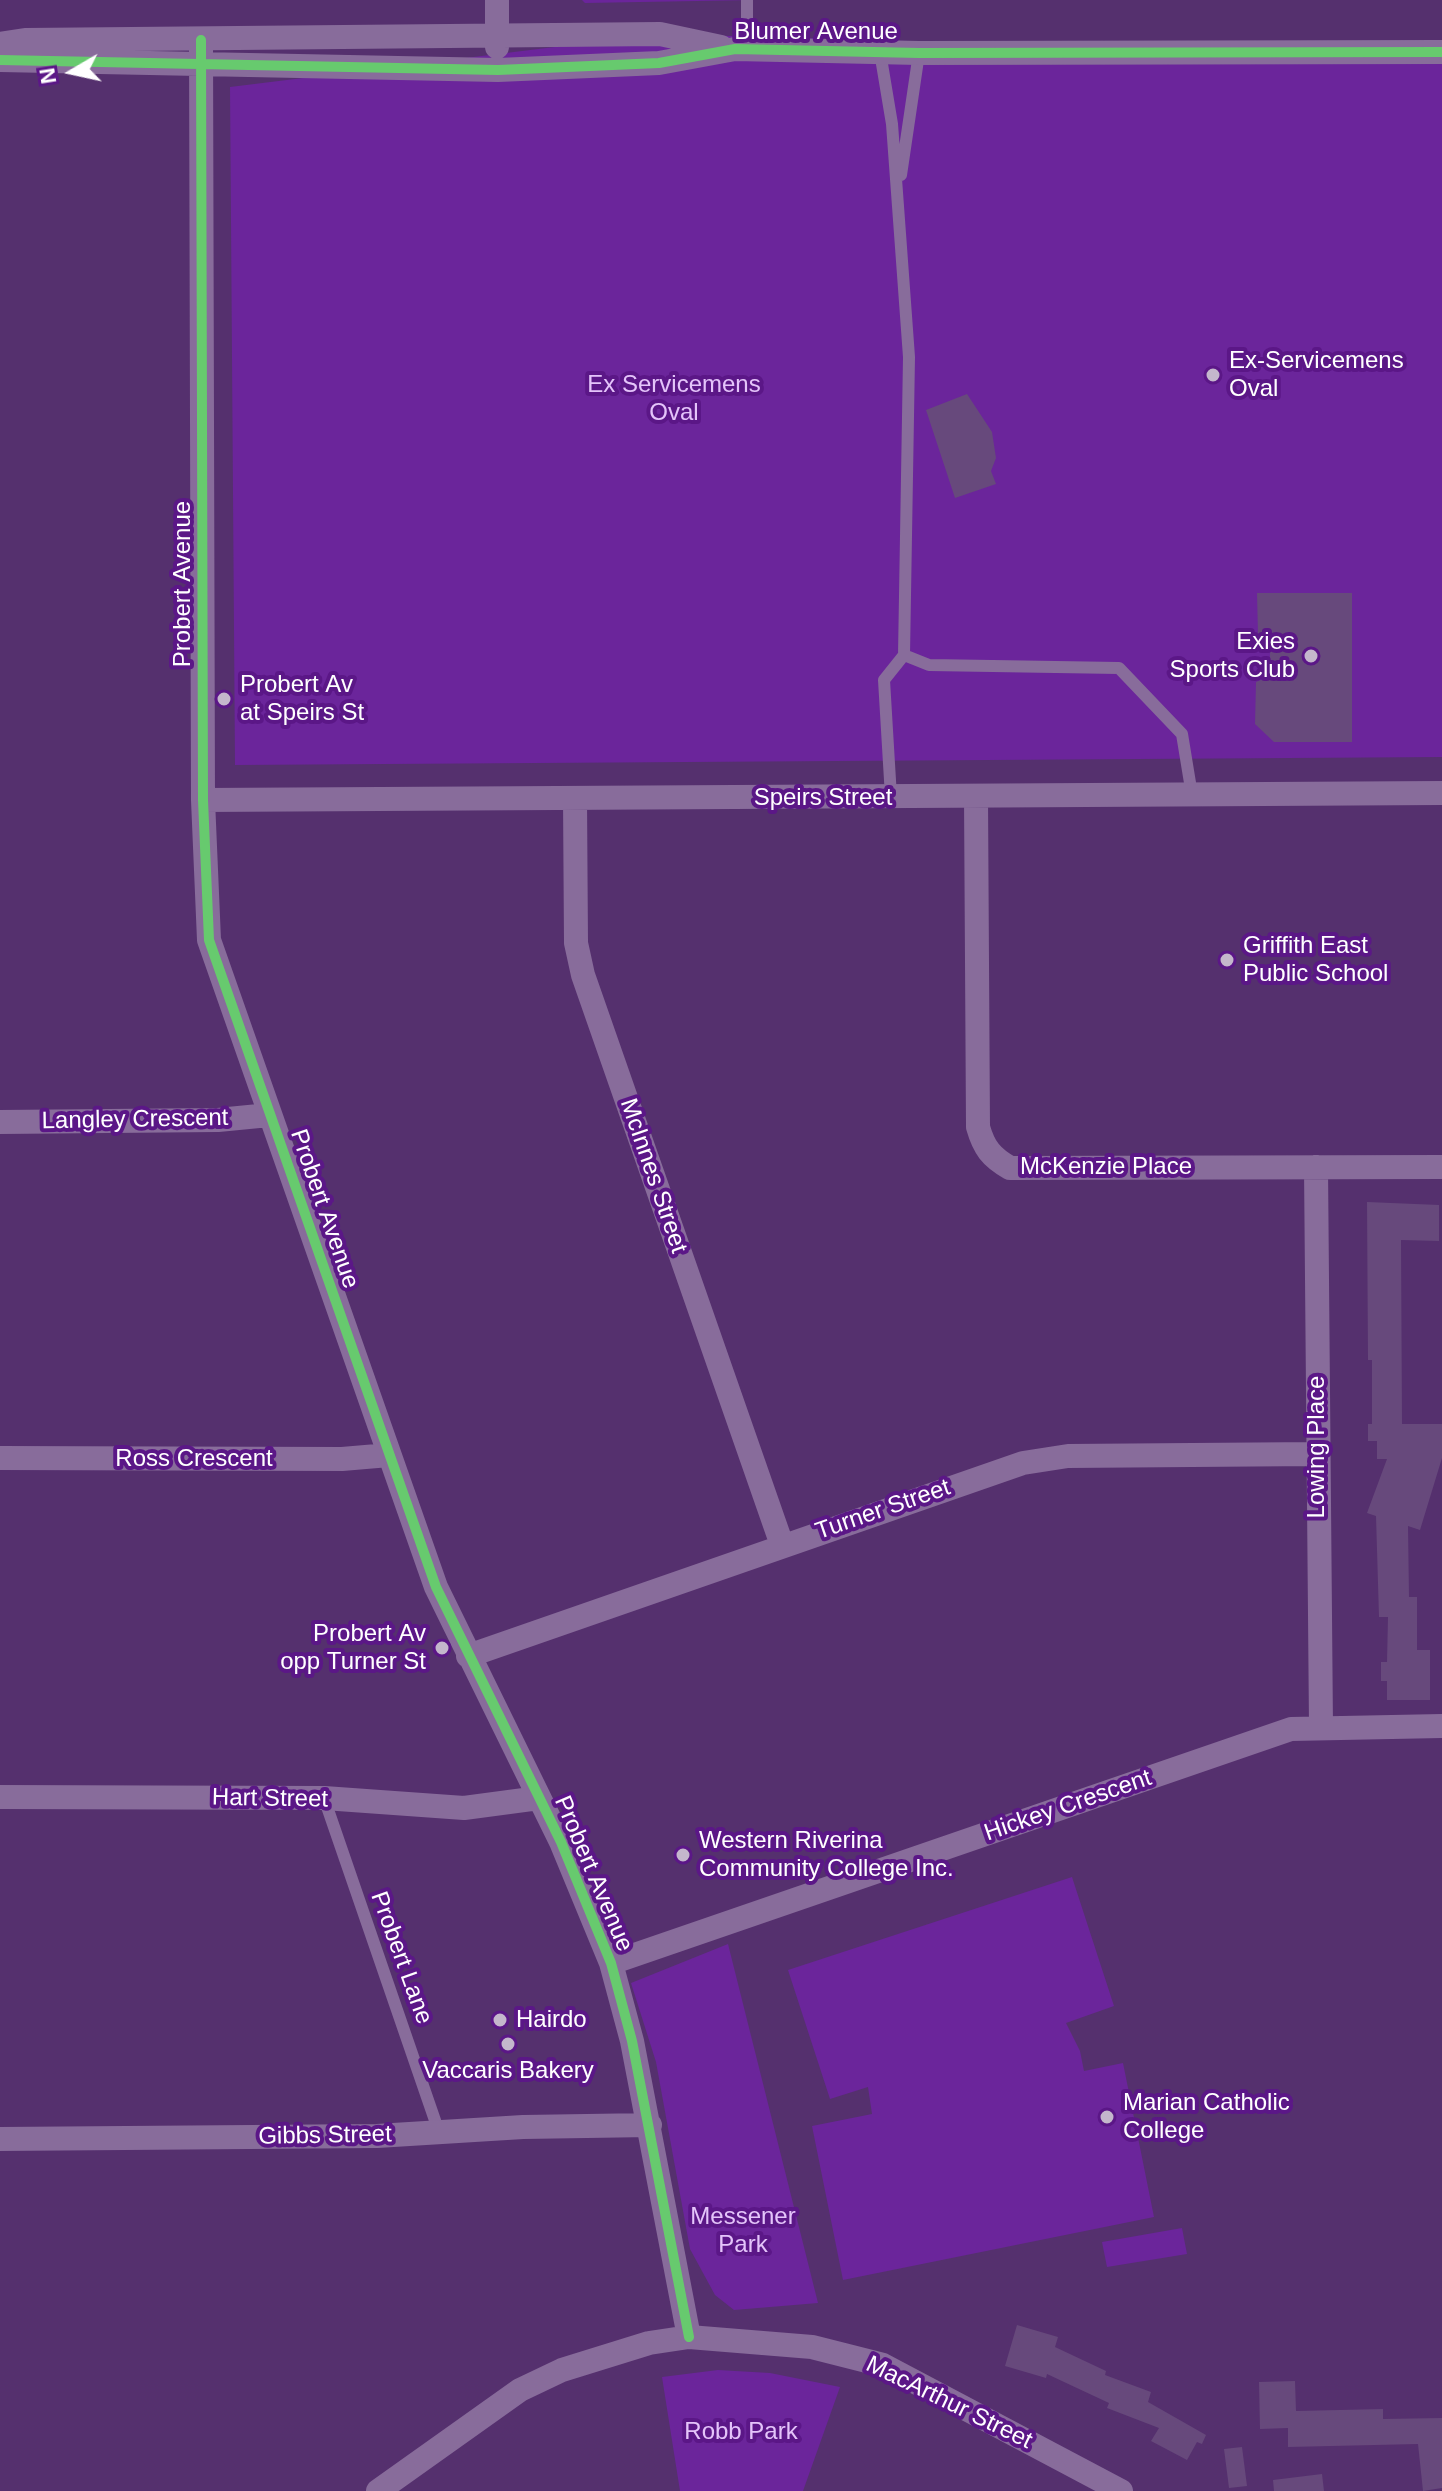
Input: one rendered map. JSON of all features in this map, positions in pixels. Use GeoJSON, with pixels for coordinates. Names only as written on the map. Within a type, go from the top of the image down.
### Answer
{"type":"FeatureCollection","features":[{"type":"Feature","properties":{"kind":"street"},"geometry":{"type":"LineString","coordinates":[[497,0],[498,70]]}},
{"type":"Feature","properties":{"kind":"street","name":"Blumer Avenue"},"geometry":{"type":"LineString","coordinates":[[0,44],[25,40],[201,40],[497,33],[660,34],[741,49],[919,53],[1442,52]]}},
{"type":"Feature","properties":{"kind":"street","name":"Probert Avenue"},"geometry":{"type":"LineString","coordinates":[[201,40],[203,800],[209,940],[436,1587],[561,1842],[611,1963],[650,2125],[689,2337]]}},
{"type":"Feature","properties":{"kind":"street","name":"Blumer Avenue"},"geometry":{"type":"LineString","coordinates":[[0,60],[498,70],[659,63],[741,49]]}},
{"type":"Feature","properties":{"kind":"street","name":"Speirs Street"},"geometry":{"type":"LineString","coordinates":[[203,800],[1442,793]]}},
{"type":"Feature","properties":{"kind":"street","name":"McKenzie Place"},"geometry":{"type":"LineString","coordinates":[[976,797],[978,1127],[983,1146],[994,1158],[1010,1168],[1442,1167]]}},
{"type":"Feature","properties":{"kind":"street","name":"McInnes Street"},"geometry":{"type":"LineString","coordinates":[[575,799],[576,943],[583,975],[782,1545]]}},
{"type":"Feature","properties":{"kind":"street","name":"Langley Crescent"},"geometry":{"type":"LineString","coordinates":[[0,1122],[218,1120],[269,1115]]}},
{"type":"Feature","properties":{"kind":"street","name":"Lowing Place"},"geometry":{"type":"LineString","coordinates":[[1316,1167],[1316,1454],[1321,1727]]}},
{"type":"Feature","properties":{"kind":"street","name":"Turner Street"},"geometry":{"type":"LineString","coordinates":[[468,1656],[1023,1463],[1068,1456],[1316,1454]]}},
{"type":"Feature","properties":{"kind":"street","name":"Ross Crescent"},"geometry":{"type":"LineString","coordinates":[[0,1458],[342,1459],[389,1455]]}},
{"type":"Feature","properties":{"kind":"street","name":"Hickey Crescent"},"geometry":{"type":"LineString","coordinates":[[611,1963],[1291,1729],[1442,1726]]}},
{"type":"Feature","properties":{"kind":"street","name":"Hart Street"},"geometry":{"type":"LineString","coordinates":[[0,1797],[324,1798],[464,1808],[539,1798]]}},
{"type":"Feature","properties":{"kind":"street","name":"Gibbs Street"},"geometry":{"type":"LineString","coordinates":[[0,2139],[377,2136],[650,2125]]}},
{"type":"Feature","properties":{"kind":"street","name":"MacArthur Street"},"geometry":{"type":"LineString","coordinates":[[378,2491],[520,2390],[562,2370],[649,2343],[689,2337],[812,2347],[883,2365],[1121,2491]]}},
{"type":"Feature","properties":{"kind":"lane"},"geometry":{"type":"LineString","coordinates":[[741,49],[747,0]]}},
{"type":"Feature","properties":{"kind":"lane"},"geometry":{"type":"LineString","coordinates":[[880,52],[898,189],[909,357],[904,655],[884,680],[891,797]]}},
{"type":"Feature","properties":{"kind":"lane"},"geometry":{"type":"LineString","coordinates":[[898,189],[919,53]]}},
{"type":"Feature","properties":{"kind":"lane"},"geometry":{"type":"LineString","coordinates":[[904,655],[929,665],[1119,668],[1182,734],[1192,795]]}},
{"type":"Feature","properties":{"kind":"lane","name":"Probert Lane"},"geometry":{"type":"LineString","coordinates":[[324,1798],[439,2132]]}},
{"type":"Feature","properties":{"kind":"green space"},"geometry":{"type":"Polygon","coordinates":[[[582,0],[754,0],[585,3],[582,0]]]}},
{"type":"Feature","properties":{"kind":"green space","name":"Ex Servicemens Oval"},"geometry":{"type":"Polygon","coordinates":[[[660,34],[1442,56],[1442,757],[235,765],[230,87],[660,34]]]}},
{"type":"Feature","properties":{"kind":"green space"},"geometry":{"type":"Polygon","coordinates":[[[1072,1877],[1114,2006],[1066,2023],[1080,2051],[1084,2071],[1123,2063],[1154,2217],[843,2280],[812,2126],[872,2114],[868,2087],[830,2099],[788,1970],[1072,1877]]]}},
{"type":"Feature","properties":{"kind":"green space","name":"Messener Park"},"geometry":{"type":"Polygon","coordinates":[[[728,1944],[818,2303],[734,2310],[715,2295],[690,2249],[656,2062],[631,1983],[728,1944]]]}},
{"type":"Feature","properties":{"kind":"green space"},"geometry":{"type":"Polygon","coordinates":[[[1182,2228],[1187,2254],[1107,2267],[1102,2242],[1182,2228]]]}},
{"type":"Feature","properties":{"kind":"green space","name":"Robb Park"},"geometry":{"type":"Polygon","coordinates":[[[718,2370],[770,2373],[840,2387],[803,2491],[680,2491],[662,2377],[718,2370]]]}},
{"type":"Feature","properties":{"kind":"building"},"geometry":{"type":"Polygon","coordinates":[[[967,394],[992,432],[996,458],[991,471],[996,484],[955,498],[926,410],[967,394]]]}},
{"type":"Feature","properties":{"kind":"building","name":"Exies Sports Club"},"geometry":{"type":"Polygon","coordinates":[[[1257,593],[1352,593],[1352,742],[1274,742],[1255,724],[1256,682],[1270,676],[1270,636],[1258,635],[1257,593]]]}},
{"type":"Feature","properties":{"kind":"building"},"geometry":{"type":"Polygon","coordinates":[[[1367,1202],[1439,1205],[1439,1241],[1401,1240],[1402,1424],[1442,1424],[1442,1458],[1420,1530],[1408,1526],[1409,1597],[1417,1597],[1417,1650],[1430,1650],[1430,1700],[1387,1700],[1387,1681],[1381,1681],[1381,1662],[1387,1662],[1388,1617],[1379,1617],[1376,1516],[1367,1513],[1387,1459],[1377,1459],[1377,1441],[1368,1441],[1368,1424],[1372,1424],[1372,1360],[1368,1360],[1367,1202]]]}},
{"type":"Feature","properties":{"kind":"building"},"geometry":{"type":"Polygon","coordinates":[[[1017,2325],[1058,2337],[1055,2347],[1106,2371],[1105,2375],[1151,2392],[1148,2402],[1206,2435],[1202,2444],[1197,2442],[1187,2460],[1151,2441],[1159,2428],[1107,2408],[1109,2403],[1047,2374],[1046,2378],[1005,2366],[1017,2325]]]}},
{"type":"Feature","properties":{"kind":"building"},"geometry":{"type":"Polygon","coordinates":[[[1295,2381],[1296,2411],[1383,2409],[1383,2419],[1442,2418],[1442,2488],[1423,2491],[1418,2444],[1288,2447],[1288,2428],[1260,2429],[1259,2382],[1295,2381]]]}},
{"type":"Feature","properties":{"kind":"building"},"geometry":{"type":"Polygon","coordinates":[[[1242,2447],[1247,2486],[1229,2488],[1224,2449],[1242,2447]]]}},
{"type":"Feature","properties":{"kind":"building"},"geometry":{"type":"Polygon","coordinates":[[[1322,2474],[1324,2491],[1274,2491],[1273,2480],[1322,2474]]]}},
{"type":"Feature","properties":{"kind":"cycle path"},"geometry":{"type":"LineString","coordinates":[[201,40],[203,800],[209,940],[436,1587],[561,1842],[611,1963],[632,2041],[689,2337]]}},
{"type":"Feature","properties":{"kind":"cycle path"},"geometry":{"type":"LineString","coordinates":[[0,60],[498,70],[659,63],[735,49],[919,53],[1442,52]]}},
{"type":"Feature","properties":{"kind":"place","name":"Ex-Servicemens Oval"},"geometry":{"type":"Point","coordinates":[1213,375]}},
{"type":"Feature","properties":{"kind":"place","name":"Exies Sports Club"},"geometry":{"type":"Point","coordinates":[1311,656]}},
{"type":"Feature","properties":{"kind":"place","name":"Probert Av at Speirs St"},"geometry":{"type":"Point","coordinates":[224,699]}},
{"type":"Feature","properties":{"kind":"place","name":"Griffith East Public School"},"geometry":{"type":"Point","coordinates":[1227,960]}},
{"type":"Feature","properties":{"kind":"place","name":"Probert Av opp Turner St"},"geometry":{"type":"Point","coordinates":[442,1648]}},
{"type":"Feature","properties":{"kind":"place","name":"Western Riverina Community College Inc."},"geometry":{"type":"Point","coordinates":[683,1855]}},
{"type":"Feature","properties":{"kind":"place","name":"Hairdo"},"geometry":{"type":"Point","coordinates":[500,2020]}},
{"type":"Feature","properties":{"kind":"place","name":"Vaccaris Bakery"},"geometry":{"type":"Point","coordinates":[508,2044]}},
{"type":"Feature","properties":{"kind":"place","name":"Marian Catholic College"},"geometry":{"type":"Point","coordinates":[1107,2117]}}]}
